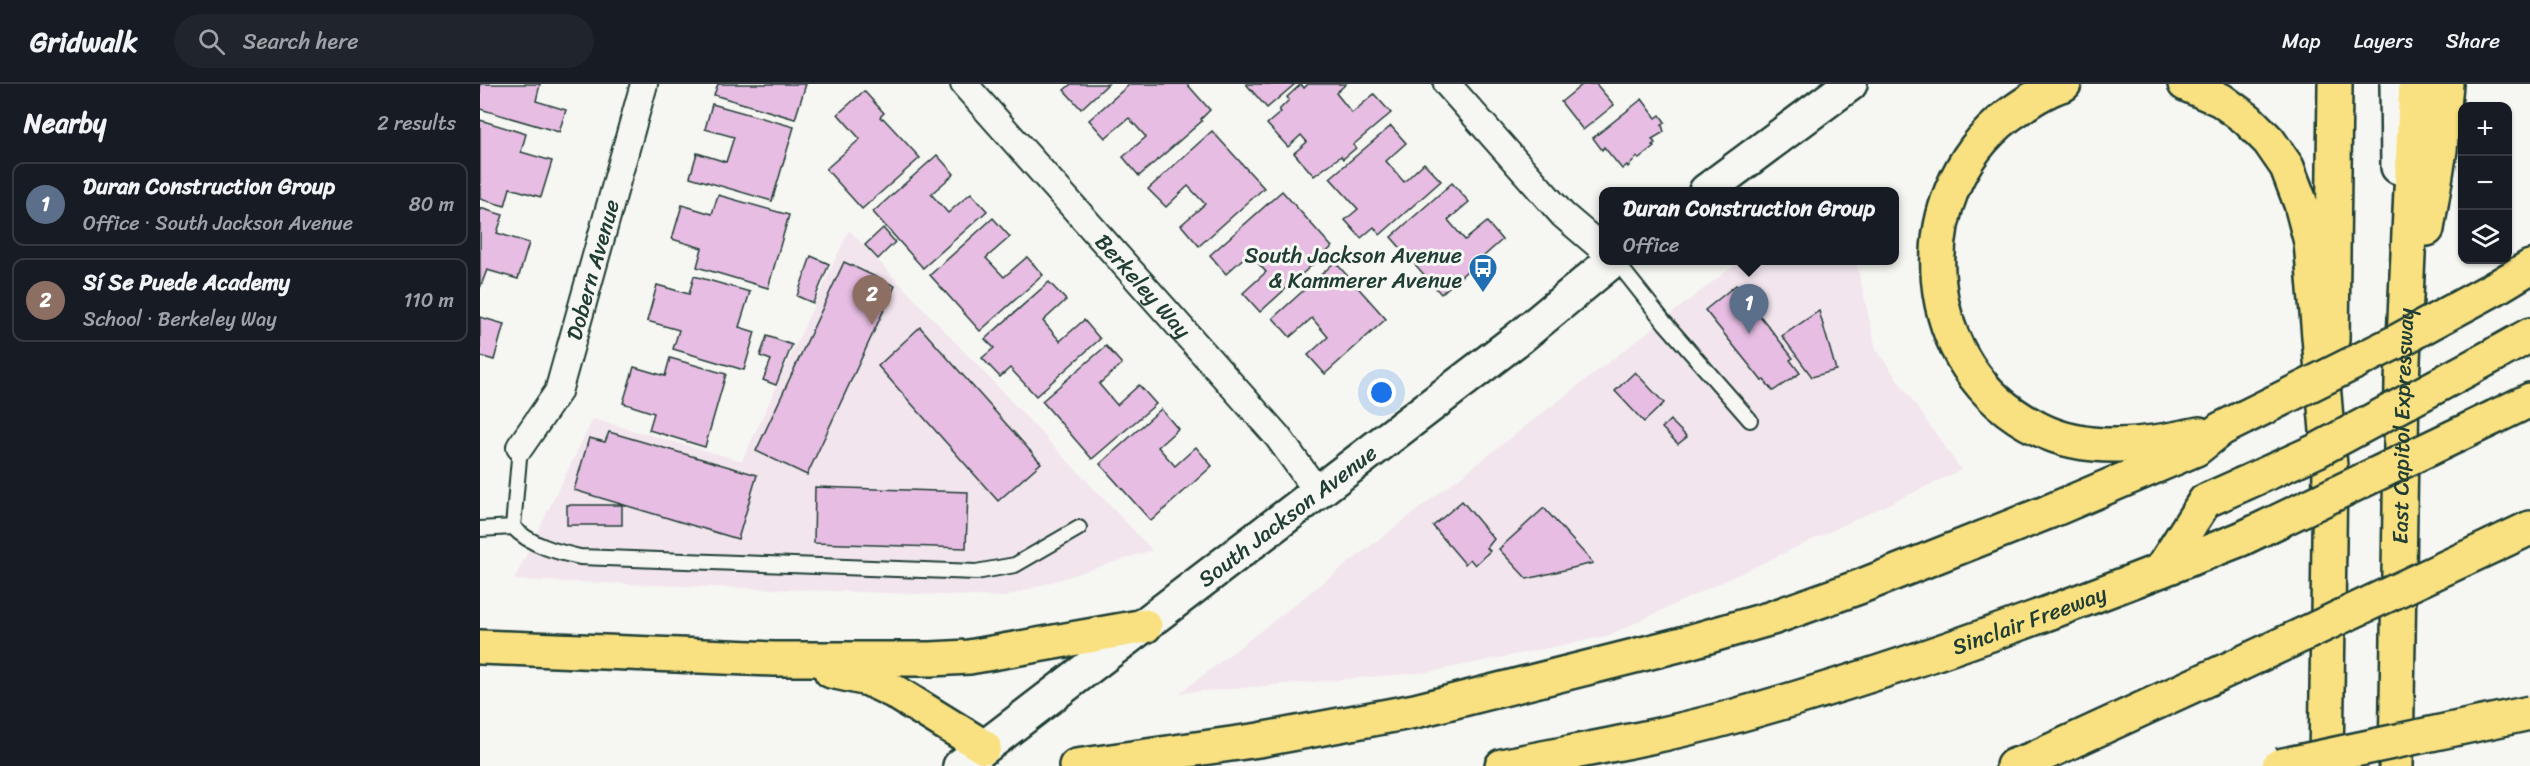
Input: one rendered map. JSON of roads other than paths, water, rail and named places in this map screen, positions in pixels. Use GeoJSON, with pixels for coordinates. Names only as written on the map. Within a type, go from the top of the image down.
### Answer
{"type":"FeatureCollection","features":[{"type":"Feature","properties":{"kind":"main road"},"geometry":{"type":"LineString","coordinates":[[1713,187],[1850,84]]}},
{"type":"Feature","properties":{"kind":"main road"},"geometry":{"type":"LineString","coordinates":[[2064,84],[2024,104],[1997,124],[1972,151],[1951,187],[1940,223],[1937,259],[1939,290],[1949,330],[1964,362],[1987,392],[2014,414],[2040,430],[2070,440],[2105,445],[2155,442],[2232,424]]}},
{"type":"Feature","properties":{"kind":"main road"},"geometry":{"type":"LineString","coordinates":[[2185,84],[2221,100],[2247,118],[2269,141],[2291,176],[2311,242],[2330,466]]}},
{"type":"Feature","properties":{"kind":"main road"},"geometry":{"type":"LineString","coordinates":[[2326,766],[2335,84]]}},
{"type":"Feature","properties":{"kind":"main road","name":"East Capitol Expressway"},"geometry":{"type":"LineString","coordinates":[[2396,766],[2402,382],[2397,84]]}},
{"type":"Feature","properties":{"kind":"main road"},"geometry":{"type":"LineString","coordinates":[[2402,382],[2416,84]]}},
{"type":"Feature","properties":{"kind":"main road"},"geometry":{"type":"LineString","coordinates":[[2402,382],[2440,150],[2446,84]]}},
{"type":"Feature","properties":{"kind":"main road","name":"South Jackson Avenue"},"geometry":{"type":"LineString","coordinates":[[972,757],[1561,305],[1609,265]]}},
{"type":"Feature","properties":{"kind":"main road"},"geometry":{"type":"LineString","coordinates":[[1076,766],[1167,754],[1415,711],[1678,645],[1772,618],[1869,583],[2048,512],[2196,449],[2232,424],[2394,343],[2530,267]]}},
{"type":"Feature","properties":{"kind":"main road"},"geometry":{"type":"LineString","coordinates":[[2497,287],[2530,273]]}},
{"type":"Feature","properties":{"kind":"main road"},"geometry":{"type":"LineString","coordinates":[[2161,570],[2205,501],[2316,452],[2530,335]]}},
{"type":"Feature","properties":{"kind":"main road","name":"Sinclair Freeway"},"geometry":{"type":"LineString","coordinates":[[1503,766],[1722,720],[1948,651],[2241,539],[2530,400]]}},
{"type":"Feature","properties":{"kind":"main road"},"geometry":{"type":"LineString","coordinates":[[2013,766],[2034,759],[2530,528]]}},
{"type":"Feature","properties":{"kind":"main road"},"geometry":{"type":"LineString","coordinates":[[480,647],[774,659],[931,659],[969,657],[1145,626]]}},
{"type":"Feature","properties":{"kind":"main road"},"geometry":{"type":"LineString","coordinates":[[774,659],[868,679],[895,692],[972,757]]}},
{"type":"Feature","properties":{"kind":"main road"},"geometry":{"type":"LineString","coordinates":[[2279,766],[2530,713]]}},
{"type":"Feature","properties":{"kind":"street","name":"Dobern Avenue"},"geometry":{"type":"LineString","coordinates":[[520,447],[558,392],[644,84]]}},
{"type":"Feature","properties":{"kind":"street","name":"Berkeley Way"},"geometry":{"type":"LineString","coordinates":[[964,84],[1278,437],[1317,492]]}},
{"type":"Feature","properties":{"kind":"street"},"geometry":{"type":"LineString","coordinates":[[1447,84],[1563,215],[1599,246]]}},
{"type":"Feature","properties":{"kind":"lane"},"geometry":{"type":"LineString","coordinates":[[1617,265],[1750,420]]}},
{"type":"Feature","properties":{"kind":"lane"},"geometry":{"type":"LineString","coordinates":[[513,527],[520,447]]}},
{"type":"Feature","properties":{"kind":"lane"},"geometry":{"type":"LineString","coordinates":[[480,529],[513,527],[521,535],[556,552],[580,557],[976,572],[1015,565],[1079,528]]}},
{"type":"Feature","properties":{"kind":"place","name":"South Jackson Avenue & Kammerer Avenue"},"geometry":{"type":"Point","coordinates":[1483,294]}},
{"type":"Feature","properties":{"kind":"place","name":"Sí Se Puede Academy"},"geometry":{"type":"Point","coordinates":[872,325]}},
{"type":"Feature","properties":{"kind":"place","name":"Duran Construction Group"},"geometry":{"type":"Point","coordinates":[1749,334]}}]}
